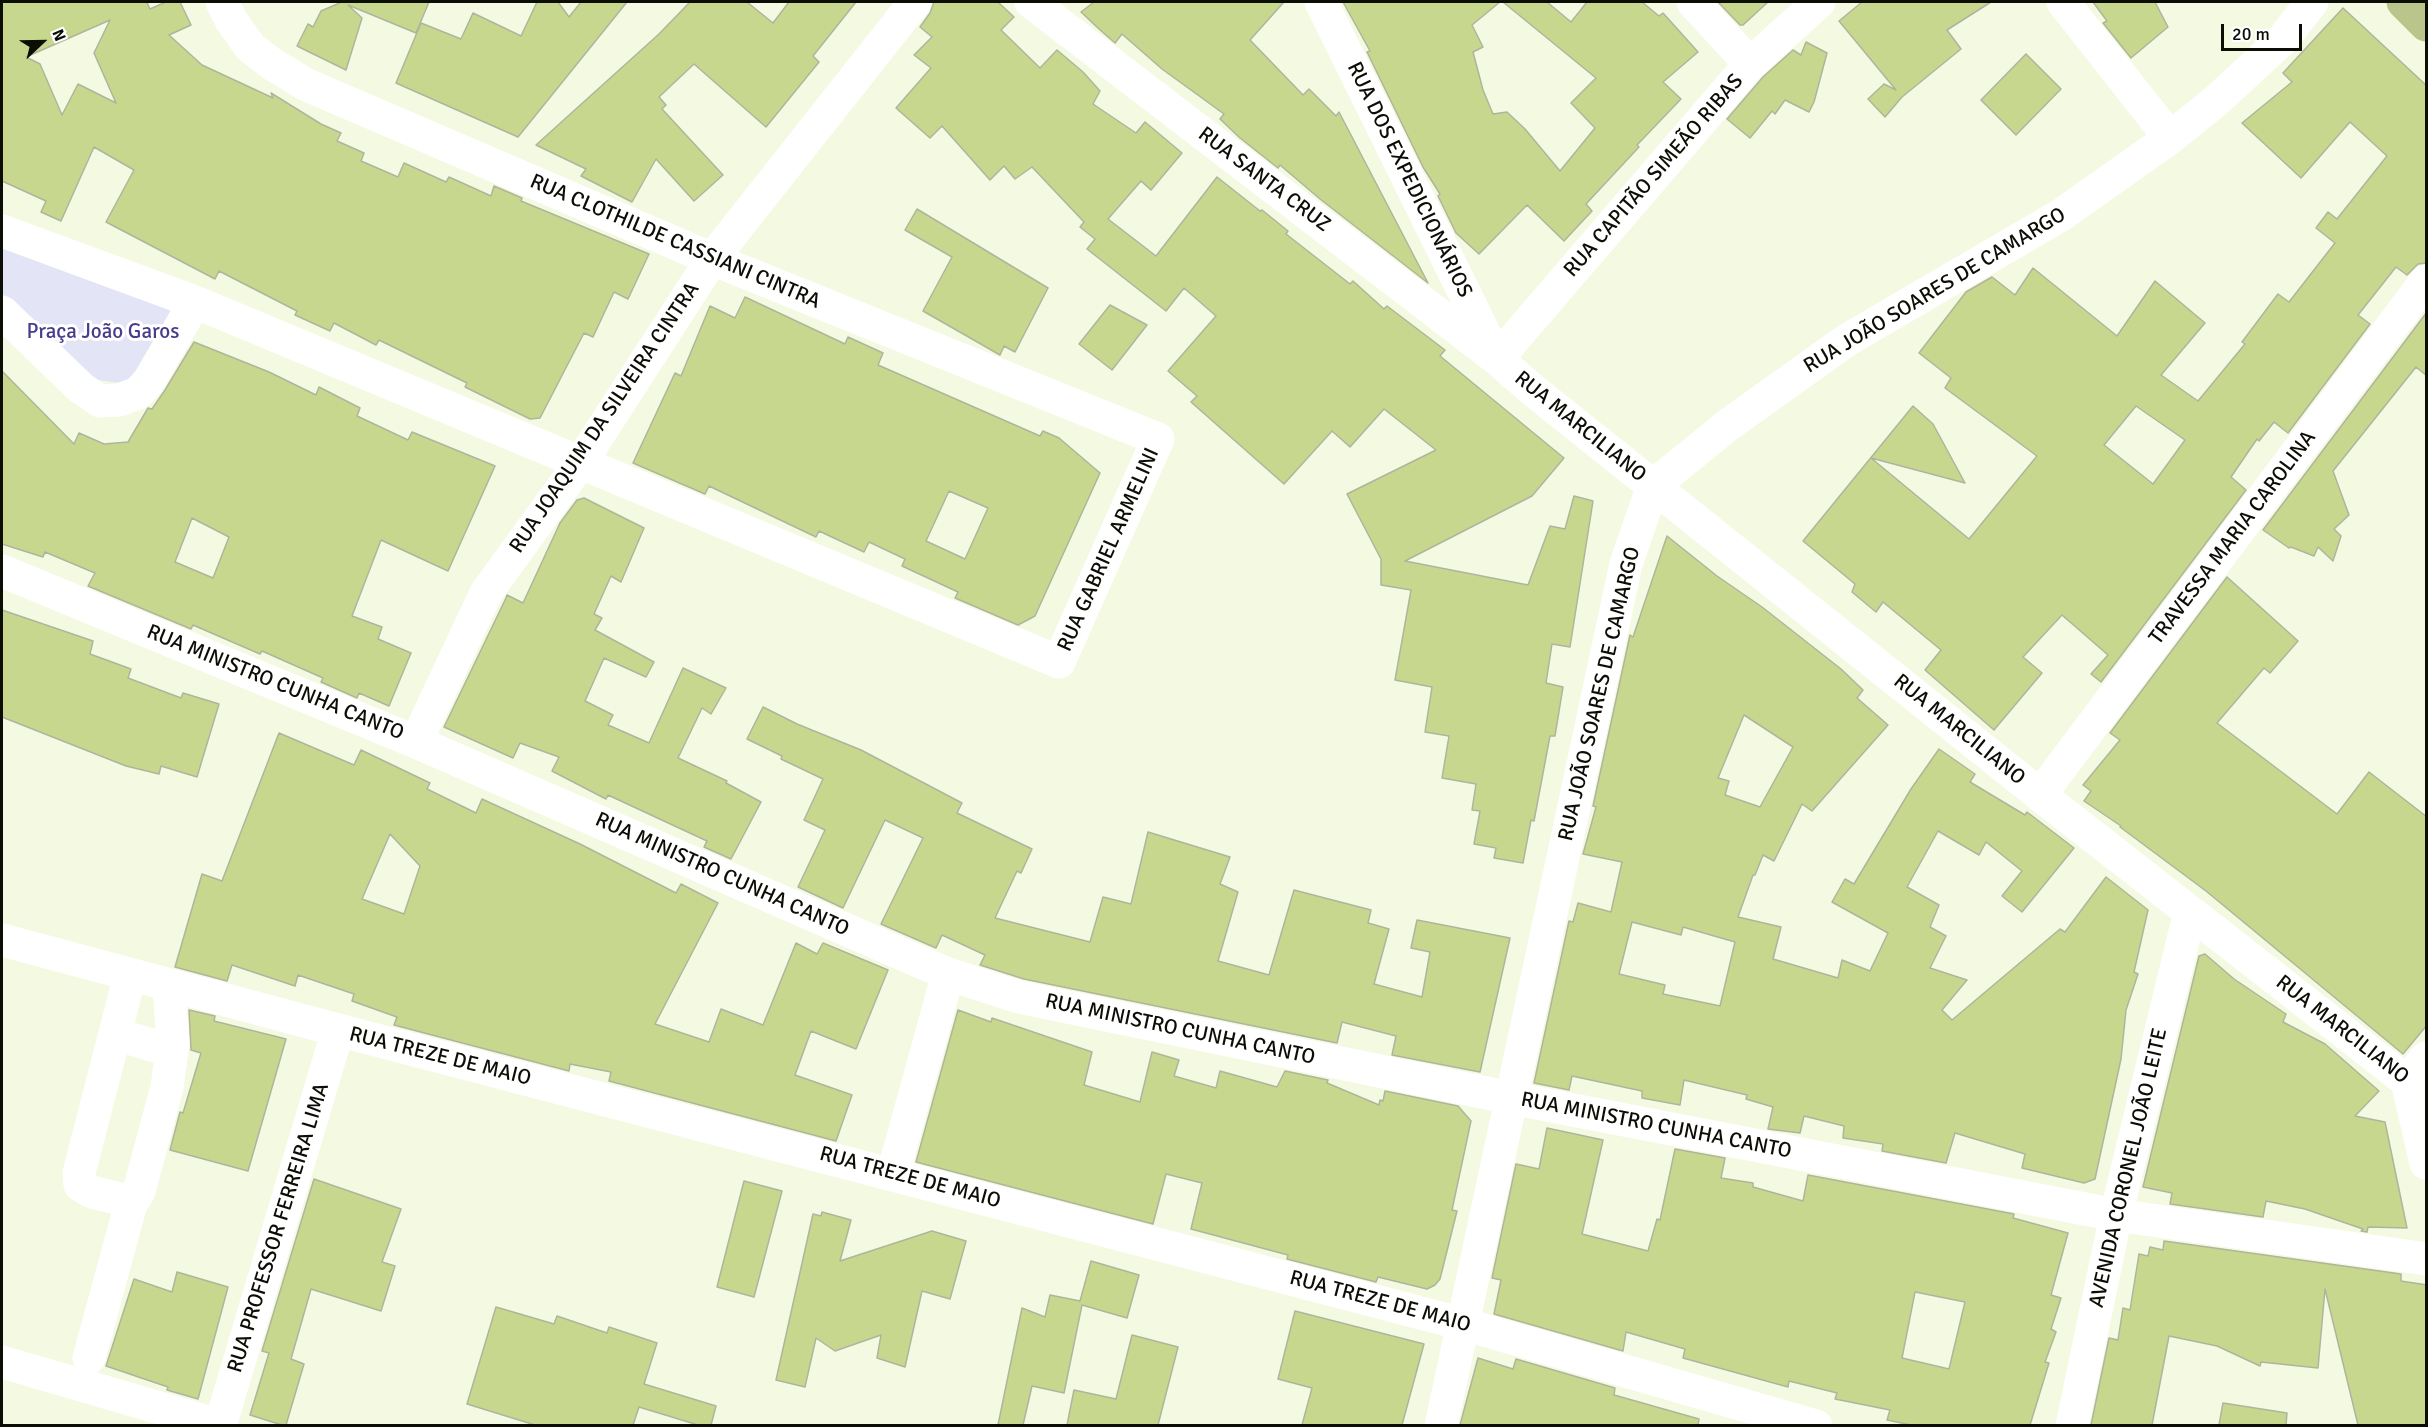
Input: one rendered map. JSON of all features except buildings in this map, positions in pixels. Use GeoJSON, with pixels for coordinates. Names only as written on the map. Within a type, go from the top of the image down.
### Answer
{"type":"FeatureCollection","features":[{"type":"Feature","properties":{"kind":"main road"},"geometry":{"type":"LineString","coordinates":[[2403,2],[2427,25]]}},
{"type":"Feature","properties":{"kind":"street","name":"RUA CLOTHILDE CASSIANI CINTRA"},"geometry":{"type":"LineString","coordinates":[[222,2],[231,20],[250,46],[272,64],[307,85],[712,259],[1158,439]]}},
{"type":"Feature","properties":{"kind":"street","name":"RUA JOAQUIM DA SILVEIRA CINTRA"},"geometry":{"type":"LineString","coordinates":[[416,742],[486,593],[581,462],[712,259],[915,2]]}},
{"type":"Feature","properties":{"kind":"street","name":"RUA SANTA CRUZ"},"geometry":{"type":"LineString","coordinates":[[1031,2],[1497,359]]}},
{"type":"Feature","properties":{"kind":"street","name":"RUA DOS EXPEDICIONÁRIOS"},"geometry":{"type":"LineString","coordinates":[[1321,2],[1497,359]]}},
{"type":"Feature","properties":{"kind":"street"},"geometry":{"type":"LineString","coordinates":[[1694,2],[1750,64]]}},
{"type":"Feature","properties":{"kind":"street","name":"RUA CAPITÃO SIMEÃO RIBAS"},"geometry":{"type":"LineString","coordinates":[[1497,359],[1750,64],[1819,2]]}},
{"type":"Feature","properties":{"kind":"street"},"geometry":{"type":"LineString","coordinates":[[2063,2],[2170,138]]}},
{"type":"Feature","properties":{"kind":"street","name":"RUA JOÃO SOARES DE CAMARGO"},"geometry":{"type":"LineString","coordinates":[[1441,1425],[1626,564],[1653,486],[1728,425],[1847,340],[2061,215],[2170,138],[2217,100],[2283,39],[2312,2]]}},
{"type":"Feature","properties":{"kind":"street"},"geometry":{"type":"LineString","coordinates":[[2,231],[195,302],[581,462]]}},
{"type":"Feature","properties":{"kind":"street","name":"TRAVESSA MARIA CAROLINA"},"geometry":{"type":"LineString","coordinates":[[2040,795],[2427,281]]}},
{"type":"Feature","properties":{"kind":"street"},"geometry":{"type":"LineString","coordinates":[[2,312],[81,388],[100,401],[119,400],[138,393],[149,381],[195,302]]}},
{"type":"Feature","properties":{"kind":"street","name":"RUA MARCILIANO"},"geometry":{"type":"LineString","coordinates":[[1497,359],[2040,795],[2190,912],[2420,1079]]}},
{"type":"Feature","properties":{"kind":"street","name":"RUA GABRIEL ARMELINI"},"geometry":{"type":"LineString","coordinates":[[581,462],[1059,662],[1158,439]]}},
{"type":"Feature","properties":{"kind":"street","name":"RUA MINISTRO CUNHA CANTO"},"geometry":{"type":"LineString","coordinates":[[2,571],[416,742],[948,974],[1019,997],[1511,1098],[2116,1215],[2427,1259]]}},
{"type":"Feature","properties":{"kind":"street","name":"AVENIDA CORONEL JOÃO LEITE"},"geometry":{"type":"LineString","coordinates":[[2072,1425],[2116,1215],[2190,912]]}},
{"type":"Feature","properties":{"kind":"street","name":"RUA TREZE DE MAIO"},"geometry":{"type":"LineString","coordinates":[[2,940],[1463,1324],[1816,1425]]}},
{"type":"Feature","properties":{"kind":"street"},"geometry":{"type":"LineString","coordinates":[[893,1174],[948,974]]}},
{"type":"Feature","properties":{"kind":"street"},"geometry":{"type":"LineString","coordinates":[[130,975],[78,1180],[84,1189],[92,1192],[132,1200]]}},
{"type":"Feature","properties":{"kind":"street"},"geometry":{"type":"LineString","coordinates":[[89,1358],[132,1200],[139,1191],[167,1087],[173,1043],[169,985]]}},
{"type":"Feature","properties":{"kind":"street","name":"RUA PROFESSOR FERREIRA LIMA"},"geometry":{"type":"LineString","coordinates":[[221,1425],[338,1030]]}},
{"type":"Feature","properties":{"kind":"street"},"geometry":{"type":"LineString","coordinates":[[115,1034],[172,1051]]}},
{"type":"Feature","properties":{"kind":"street"},"geometry":{"type":"LineString","coordinates":[[2420,1079],[2427,1163]]}},
{"type":"Feature","properties":{"kind":"street"},"geometry":{"type":"LineString","coordinates":[[2,1362],[221,1425]]}},
{"type":"Feature","properties":{"kind":"green space","name":"Praça João Garos"},"geometry":{"type":"Polygon","coordinates":[[[2,246],[171,310],[128,384],[90,379],[39,336],[2,294],[2,246]]]}}]}
